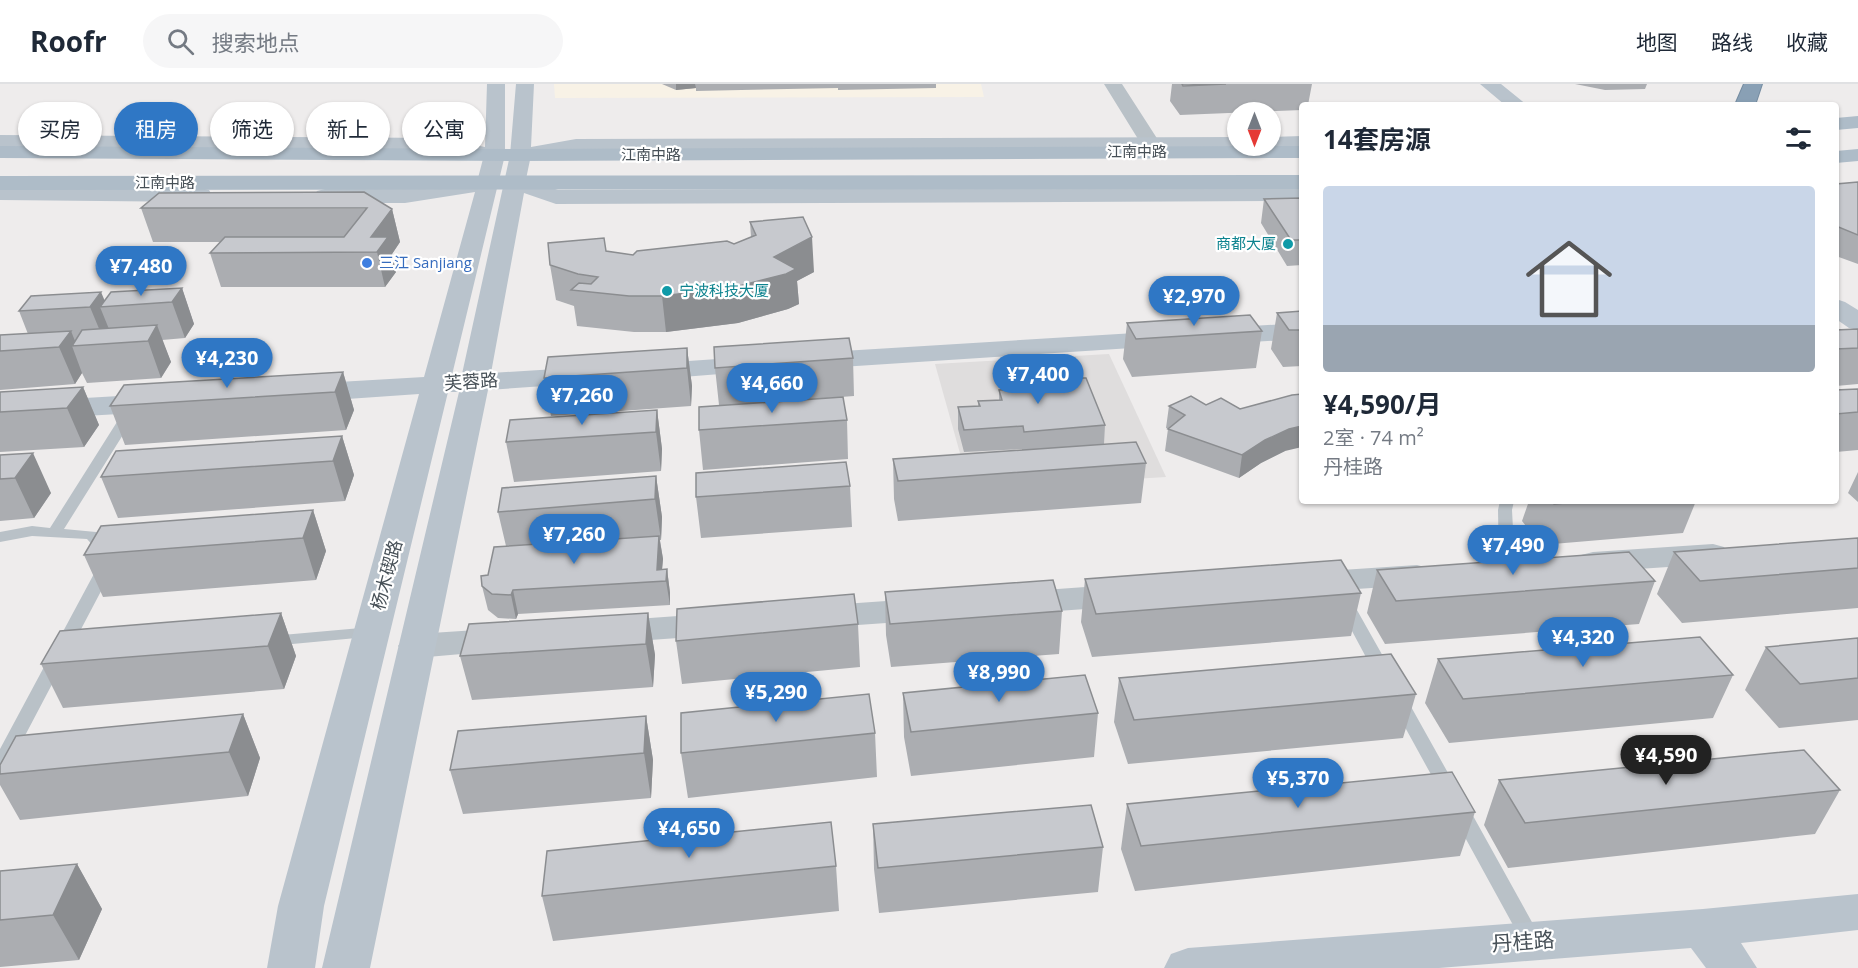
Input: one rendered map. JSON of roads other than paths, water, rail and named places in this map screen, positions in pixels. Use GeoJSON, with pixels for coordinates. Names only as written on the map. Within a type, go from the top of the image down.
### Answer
{"type":"FeatureCollection","features":[{"type":"Feature","properties":{"kind":"highway"},"geometry":{"type":"LineString","coordinates":[[1746,102],[1753,84]]}},
{"type":"Feature","properties":{"kind":"main road"},"geometry":{"type":"LineString","coordinates":[[1839,124],[1858,122]]}},
{"type":"Feature","properties":{"kind":"main road","name":"江南中路"},"geometry":{"type":"LineString","coordinates":[[0,152],[504,169],[1299,182]]}},
{"type":"Feature","properties":{"kind":"main road","name":"江南中路"},"geometry":{"type":"LineString","coordinates":[[0,183],[504,169],[1299,152]]}},
{"type":"Feature","properties":{"kind":"main road"},"geometry":{"type":"LineString","coordinates":[[1839,157],[1858,155]]}},
{"type":"Feature","properties":{"kind":"street"},"geometry":{"type":"LineString","coordinates":[[496,84],[504,169]]}},
{"type":"Feature","properties":{"kind":"street"},"geometry":{"type":"LineString","coordinates":[[346,968],[475,382],[504,169],[525,84]]}},
{"type":"Feature","properties":{"kind":"street"},"geometry":{"type":"LineString","coordinates":[[1113,84],[1150,143]]}},
{"type":"Feature","properties":{"kind":"street"},"geometry":{"type":"LineString","coordinates":[[1489,84],[1513,102]]}},
{"type":"Feature","properties":{"kind":"street"},"geometry":{"type":"LineString","coordinates":[[0,141],[439,144],[504,169],[556,197],[1299,194]]}},
{"type":"Feature","properties":{"kind":"street"},"geometry":{"type":"LineString","coordinates":[[1281,143],[1299,142]]}},
{"type":"Feature","properties":{"kind":"street"},"geometry":{"type":"LineString","coordinates":[[0,193],[405,196],[504,169],[576,145],[1227,143]]}},
{"type":"Feature","properties":{"kind":"street","name":"杨木碶路"},"geometry":{"type":"LineString","coordinates":[[291,968],[301,906],[437,385],[504,169]]}},
{"type":"Feature","properties":{"kind":"street"},"geometry":{"type":"LineString","coordinates":[[1839,309],[1858,322]]}},
{"type":"Feature","properties":{"kind":"street","name":"芙蓉路"},"geometry":{"type":"LineString","coordinates":[[274,395],[1299,331]]}},
{"type":"Feature","properties":{"kind":"street"},"geometry":{"type":"LineString","coordinates":[[0,412],[182,401]]}},
{"type":"Feature","properties":{"kind":"street"},"geometry":{"type":"LineString","coordinates":[[1285,584],[1741,552]]}},
{"type":"Feature","properties":{"kind":"street"},"geometry":{"type":"LineString","coordinates":[[785,620],[1154,593]]}},
{"type":"Feature","properties":{"kind":"street"},"geometry":{"type":"LineString","coordinates":[[582,634],[749,622]]}},
{"type":"Feature","properties":{"kind":"street"},"geometry":{"type":"LineString","coordinates":[[416,646],[535,637]]}},
{"type":"Feature","properties":{"kind":"street","name":"丹桂路"},"geometry":{"type":"LineString","coordinates":[[1188,968],[1704,928],[1858,912]]}},
{"type":"Feature","properties":{"kind":"street"},"geometry":{"type":"LineString","coordinates":[[1704,928],[1733,968]]}},
{"type":"Feature","properties":{"kind":"lane"},"geometry":{"type":"LineString","coordinates":[[54,533],[135,404]]}},
{"type":"Feature","properties":{"kind":"lane"},"geometry":{"type":"LineString","coordinates":[[1506,504],[1507,568]]}},
{"type":"Feature","properties":{"kind":"lane"},"geometry":{"type":"LineString","coordinates":[[0,537],[32,531],[91,535],[111,557],[0,766]]}},
{"type":"Feature","properties":{"kind":"lane"},"geometry":{"type":"LineString","coordinates":[[1333,581],[1532,942]]}},
{"type":"Feature","properties":{"kind":"lane"},"geometry":{"type":"LineString","coordinates":[[255,642],[372,632]]}},
{"type":"Feature","properties":{"kind":"lane"},"geometry":{"type":"LineString","coordinates":[[57,659],[80,657]]}},
{"type":"Feature","properties":{"kind":"place","name":"商都大厦"},"geometry":{"type":"Point","coordinates":[1288,244]}},
{"type":"Feature","properties":{"kind":"place","name":"三江 Sanjiang"},"geometry":{"type":"Point","coordinates":[367,263]}},
{"type":"Feature","properties":{"kind":"place","name":"宁波科技大厦"},"geometry":{"type":"Point","coordinates":[667,291]}}]}
